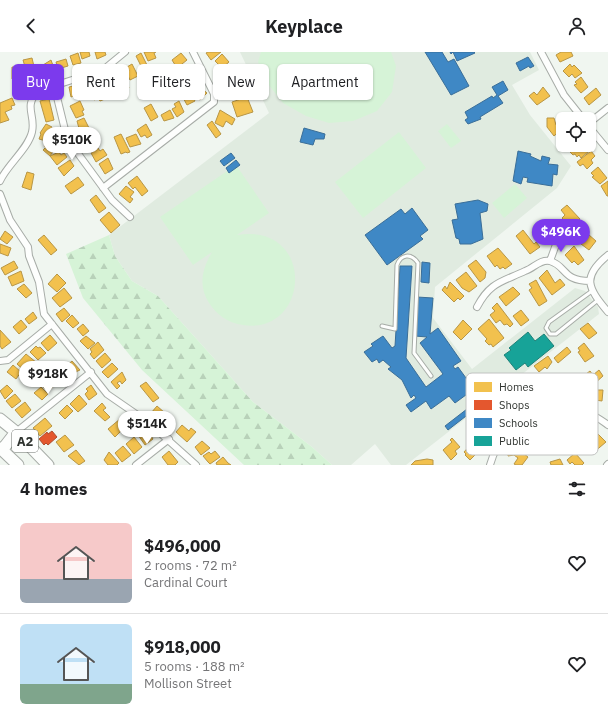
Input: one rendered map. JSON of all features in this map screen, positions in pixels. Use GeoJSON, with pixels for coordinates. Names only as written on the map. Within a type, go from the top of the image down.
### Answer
{"type":"FeatureCollection","features":[{"type":"Feature","properties":{"kind":"highway","name":"A2"},"geometry":{"type":"LineString","coordinates":[[0,419],[16,432],[48,465]]}},
{"type":"Feature","properties":{"kind":"highway"},"geometry":{"type":"LineString","coordinates":[[1,449],[16,432]]}},
{"type":"Feature","properties":{"kind":"highway","name":"A2"},"geometry":{"type":"LineString","coordinates":[[1,449],[18,465]]}},
{"type":"Feature","properties":{"kind":"street"},"geometry":{"type":"LineString","coordinates":[[64,82],[103,70],[126,52]]}},
{"type":"Feature","properties":{"kind":"street"},"geometry":{"type":"LineString","coordinates":[[103,188],[214,102],[214,94],[193,52]]}},
{"type":"Feature","properties":{"kind":"street"},"geometry":{"type":"LineString","coordinates":[[541,52],[564,95],[577,112]]}},
{"type":"Feature","properties":{"kind":"street"},"geometry":{"type":"LineString","coordinates":[[0,182],[32,132],[30,107],[32,100]]}},
{"type":"Feature","properties":{"kind":"street"},"geometry":{"type":"LineString","coordinates":[[58,100],[66,134],[71,144],[103,188],[130,217]]}},
{"type":"Feature","properties":{"kind":"street"},"geometry":{"type":"LineString","coordinates":[[596,117],[608,108]]}},
{"type":"Feature","properties":{"kind":"street"},"geometry":{"type":"LineString","coordinates":[[596,135],[608,150]]}},
{"type":"Feature","properties":{"kind":"street"},"geometry":{"type":"LineString","coordinates":[[0,194],[7,214],[28,247],[29,256],[39,282],[44,314],[107,394],[115,401],[149,423],[169,439],[196,465]]}},
{"type":"Feature","properties":{"kind":"street"},"geometry":{"type":"LineString","coordinates":[[550,261],[558,239]]}},
{"type":"Feature","properties":{"kind":"street"},"geometry":{"type":"LineString","coordinates":[[608,255],[596,265],[591,272],[590,281],[592,291],[608,312]]}},
{"type":"Feature","properties":{"kind":"street"},"geometry":{"type":"LineString","coordinates":[[477,307],[486,292],[503,279],[525,272],[542,261],[550,261],[573,279],[590,281]]}},
{"type":"Feature","properties":{"kind":"street"},"geometry":{"type":"LineString","coordinates":[[1,362],[52,324]]}},
{"type":"Feature","properties":{"kind":"street"},"geometry":{"type":"LineString","coordinates":[[16,432],[91,372]]}},
{"type":"Feature","properties":{"kind":"street"},"geometry":{"type":"LineString","coordinates":[[598,419],[608,425]]}},
{"type":"Feature","properties":{"kind":"street"},"geometry":{"type":"LineString","coordinates":[[136,465],[169,439]]}},
{"type":"Feature","properties":{"kind":"street"},"geometry":{"type":"LineString","coordinates":[[490,465],[493,455]]}},
{"type":"Feature","properties":{"kind":"lane"},"geometry":{"type":"LineString","coordinates":[[382,326],[395,329],[397,266],[399,260],[403,256],[415,258],[418,263],[414,353],[431,376]]}},
{"type":"Feature","properties":{"kind":"lane"},"geometry":{"type":"LineString","coordinates":[[592,291],[549,322],[546,328],[550,334],[556,334],[598,300]]}},
{"type":"Feature","properties":{"kind":"shaded area"},"geometry":{"type":"Polygon","coordinates":[[[240,52],[530,52],[539,70],[512,85],[530,115],[556,147],[556,152],[560,152],[571,166],[557,188],[435,287],[433,318],[472,369],[575,288],[585,291],[598,307],[599,314],[524,373],[466,373],[466,418],[406,465],[391,465],[375,444],[351,465],[332,465],[312,447],[253,402],[158,296],[132,281],[115,256],[109,235],[269,113],[263,100],[269,100],[269,64],[246,64],[240,52]]]}},
{"type":"Feature","properties":{"kind":"green space"},"geometry":{"type":"Polygon","coordinates":[[[261,52],[391,52],[396,66],[392,92],[377,111],[353,121],[329,123],[306,116],[283,103],[281,100],[373,100],[373,64],[277,64],[277,95],[269,85],[269,64],[259,64],[258,62],[261,52]]]}},
{"type":"Feature","properties":{"kind":"green space"},"geometry":{"type":"Polygon","coordinates":[[[447,124],[461,141],[451,148],[438,131],[447,124]]]}},
{"type":"Feature","properties":{"kind":"green space"},"geometry":{"type":"Polygon","coordinates":[[[399,132],[426,168],[363,218],[335,182],[399,132]]]}},
{"type":"Feature","properties":{"kind":"green space"},"geometry":{"type":"Polygon","coordinates":[[[236,165],[269,213],[237,235],[263,236],[281,245],[292,260],[295,279],[292,297],[282,313],[266,323],[238,324],[223,318],[216,311],[209,303],[202,284],[204,271],[212,252],[193,265],[160,217],[236,165]]]}},
{"type":"Feature","properties":{"kind":"green space"},"geometry":{"type":"Polygon","coordinates":[[[515,184],[527,198],[504,218],[492,203],[515,184]]]}},
{"type":"Feature","properties":{"kind":"green space"},"geometry":{"type":"Polygon","coordinates":[[[109,235],[115,256],[132,281],[158,296],[253,402],[312,447],[332,465],[244,465],[142,370],[83,298],[66,254],[109,235]]]}},
{"type":"Feature","properties":{"kind":"building: Homes"},"geometry":{"type":"Polygon","coordinates":[[[80,52],[89,52],[90,56],[82,59],[80,52]]]}},
{"type":"Feature","properties":{"kind":"building: Homes"},"geometry":{"type":"Polygon","coordinates":[[[95,52],[105,52],[106,55],[97,59],[95,52]]]}},
{"type":"Feature","properties":{"kind":"building: Homes"},"geometry":{"type":"Polygon","coordinates":[[[144,52],[156,52],[154,53],[156,58],[148,61],[144,52]]]}},
{"type":"Feature","properties":{"kind":"building: Homes"},"geometry":{"type":"Polygon","coordinates":[[[221,52],[211,60],[206,53],[221,52]]]}},
{"type":"Feature","properties":{"kind":"building: Homes"},"geometry":{"type":"Polygon","coordinates":[[[561,52],[571,52],[573,56],[560,62],[556,55],[561,52]]]}},
{"type":"Feature","properties":{"kind":"building: Homes"},"geometry":{"type":"Polygon","coordinates":[[[78,53],[81,63],[73,64],[70,56],[78,53]]]}},
{"type":"Feature","properties":{"kind":"building: Homes"},"geometry":{"type":"Polygon","coordinates":[[[141,53],[146,64],[140,64],[136,56],[141,53]]]}},
{"type":"Feature","properties":{"kind":"building: Homes"},"geometry":{"type":"Polygon","coordinates":[[[181,53],[187,60],[182,64],[174,64],[172,60],[181,53]]]}},
{"type":"Feature","properties":{"kind":"building: Homes"},"geometry":{"type":"Polygon","coordinates":[[[222,54],[229,62],[227,64],[218,64],[215,61],[222,54]]]}},
{"type":"Feature","properties":{"kind":"building: Homes"},"geometry":{"type":"Polygon","coordinates":[[[32,58],[33,64],[24,64],[23,60],[32,58]]]}},
{"type":"Feature","properties":{"kind":"building: Homes"},"geometry":{"type":"Polygon","coordinates":[[[66,59],[68,66],[64,67],[64,64],[57,64],[56,62],[66,59]]]}},
{"type":"Feature","properties":{"kind":"building: Homes"},"geometry":{"type":"Polygon","coordinates":[[[51,60],[52,64],[45,64],[51,60]]]}},
{"type":"Feature","properties":{"kind":"building: Homes"},"geometry":{"type":"Polygon","coordinates":[[[132,64],[137,74],[137,76],[130,80],[129,78],[129,66],[132,64]]]}},
{"type":"Feature","properties":{"kind":"building: Homes"},"geometry":{"type":"Polygon","coordinates":[[[570,64],[572,67],[574,65],[582,73],[575,78],[572,74],[569,77],[563,71],[570,64]]]}},
{"type":"Feature","properties":{"kind":"building: Homes"},"geometry":{"type":"Polygon","coordinates":[[[581,77],[588,87],[581,93],[574,85],[577,84],[575,82],[581,77]]]}},
{"type":"Feature","properties":{"kind":"building: Homes"},"geometry":{"type":"Polygon","coordinates":[[[72,86],[71,97],[69,87],[72,86]]]}},
{"type":"Feature","properties":{"kind":"building: Homes"},"geometry":{"type":"Polygon","coordinates":[[[543,87],[550,96],[537,105],[529,96],[534,92],[537,95],[543,87]]]}},
{"type":"Feature","properties":{"kind":"building: Homes"},"geometry":{"type":"Polygon","coordinates":[[[596,88],[601,95],[589,105],[584,98],[596,88]]]}},
{"type":"Feature","properties":{"kind":"building: Homes"},"geometry":{"type":"Polygon","coordinates":[[[12,98],[15,105],[11,106],[12,109],[5,112],[9,120],[0,123],[0,103],[12,98]]]}},
{"type":"Feature","properties":{"kind":"building: Homes"},"geometry":{"type":"Polygon","coordinates":[[[49,100],[54,120],[46,122],[40,101],[49,100]]]}},
{"type":"Feature","properties":{"kind":"building: Homes"},"geometry":{"type":"Polygon","coordinates":[[[184,100],[194,100],[195,101],[187,105],[184,100]]]}},
{"type":"Feature","properties":{"kind":"building: Homes"},"geometry":{"type":"Polygon","coordinates":[[[238,100],[248,100],[253,112],[237,117],[232,102],[238,100]]]}},
{"type":"Feature","properties":{"kind":"building: Homes"},"geometry":{"type":"Polygon","coordinates":[[[80,101],[84,110],[82,111],[84,115],[76,118],[70,106],[80,101]]]}},
{"type":"Feature","properties":{"kind":"building: Homes"},"geometry":{"type":"Polygon","coordinates":[[[179,101],[184,112],[177,117],[172,109],[176,107],[174,104],[179,101]]]}},
{"type":"Feature","properties":{"kind":"building: Homes"},"geometry":{"type":"Polygon","coordinates":[[[151,104],[158,117],[151,121],[144,108],[151,104]]]}},
{"type":"Feature","properties":{"kind":"building: Homes"},"geometry":{"type":"Polygon","coordinates":[[[170,110],[174,118],[164,121],[161,115],[170,110]]]}},
{"type":"Feature","properties":{"kind":"building: Homes"},"geometry":{"type":"Polygon","coordinates":[[[220,110],[235,119],[232,125],[226,121],[223,127],[215,123],[220,110]]]}},
{"type":"Feature","properties":{"kind":"building: Homes"},"geometry":{"type":"Polygon","coordinates":[[[84,118],[89,128],[80,132],[77,121],[84,118]]]}},
{"type":"Feature","properties":{"kind":"building: Homes"},"geometry":{"type":"Polygon","coordinates":[[[547,118],[554,118],[556,134],[554,136],[547,127],[547,118]]]}},
{"type":"Feature","properties":{"kind":"building: Homes"},"geometry":{"type":"Polygon","coordinates":[[[212,121],[221,134],[216,138],[207,125],[212,121]]]}},
{"type":"Feature","properties":{"kind":"building: Homes"},"geometry":{"type":"Polygon","coordinates":[[[46,124],[52,127],[46,141],[39,139],[40,133],[46,124]]]}},
{"type":"Feature","properties":{"kind":"building: Homes"},"geometry":{"type":"Polygon","coordinates":[[[146,124],[152,135],[147,138],[145,135],[141,137],[137,130],[146,124]]]}},
{"type":"Feature","properties":{"kind":"building: Homes"},"geometry":{"type":"Polygon","coordinates":[[[95,130],[99,137],[88,144],[84,137],[95,130]]]}},
{"type":"Feature","properties":{"kind":"building: Homes"},"geometry":{"type":"Polygon","coordinates":[[[121,134],[130,152],[121,154],[114,137],[121,134]]]}},
{"type":"Feature","properties":{"kind":"building: Homes"},"geometry":{"type":"Polygon","coordinates":[[[136,134],[141,144],[130,147],[126,138],[136,134]]]}},
{"type":"Feature","properties":{"kind":"building: Homes"},"geometry":{"type":"Polygon","coordinates":[[[53,137],[58,145],[50,156],[43,150],[46,147],[44,146],[53,137]]]}},
{"type":"Feature","properties":{"kind":"building: Homes"},"geometry":{"type":"Polygon","coordinates":[[[98,148],[100,151],[103,149],[107,155],[96,162],[91,153],[98,148]]]}},
{"type":"Feature","properties":{"kind":"building: Homes"},"geometry":{"type":"Polygon","coordinates":[[[59,152],[61,155],[64,153],[67,157],[57,165],[50,156],[59,152]]]}},
{"type":"Feature","properties":{"kind":"building: Homes"},"geometry":{"type":"Polygon","coordinates":[[[570,152],[588,152],[581,158],[579,155],[577,157],[575,154],[573,155],[570,152]]]}},
{"type":"Feature","properties":{"kind":"building: Homes"},"geometry":{"type":"Polygon","coordinates":[[[590,152],[592,152],[595,156],[591,160],[593,163],[587,169],[583,164],[580,166],[577,162],[590,152]]]}},
{"type":"Feature","properties":{"kind":"building: Homes"},"geometry":{"type":"Polygon","coordinates":[[[108,158],[113,169],[105,174],[99,164],[108,158]]]}},
{"type":"Feature","properties":{"kind":"building: Homes"},"geometry":{"type":"Polygon","coordinates":[[[70,160],[74,166],[64,176],[58,168],[70,160]]]}},
{"type":"Feature","properties":{"kind":"building: Homes"},"geometry":{"type":"Polygon","coordinates":[[[598,167],[607,178],[600,184],[592,177],[594,176],[591,173],[598,167]]]}},
{"type":"Feature","properties":{"kind":"building: Homes"},"geometry":{"type":"Polygon","coordinates":[[[27,172],[34,174],[31,190],[22,187],[27,172]]]}},
{"type":"Feature","properties":{"kind":"building: Homes"},"geometry":{"type":"Polygon","coordinates":[[[137,176],[148,191],[142,196],[135,187],[133,189],[128,183],[137,176]]]}},
{"type":"Feature","properties":{"kind":"building: Homes"},"geometry":{"type":"Polygon","coordinates":[[[78,177],[84,185],[71,194],[65,186],[78,177]]]}},
{"type":"Feature","properties":{"kind":"building: Homes"},"geometry":{"type":"Polygon","coordinates":[[[608,181],[608,196],[607,196],[601,186],[608,181]]]}},
{"type":"Feature","properties":{"kind":"building: Homes"},"geometry":{"type":"Polygon","coordinates":[[[126,186],[134,192],[130,197],[133,199],[130,203],[119,194],[126,186]]]}},
{"type":"Feature","properties":{"kind":"building: Homes"},"geometry":{"type":"Polygon","coordinates":[[[96,195],[106,208],[99,213],[90,200],[96,195]]]}},
{"type":"Feature","properties":{"kind":"building: Homes"},"geometry":{"type":"Polygon","coordinates":[[[567,205],[580,219],[572,228],[562,218],[565,215],[561,210],[567,205]]]}},
{"type":"Feature","properties":{"kind":"building: Homes"},"geometry":{"type":"Polygon","coordinates":[[[109,212],[120,225],[111,233],[100,220],[109,212]]]}},
{"type":"Feature","properties":{"kind":"building: Homes"},"geometry":{"type":"Polygon","coordinates":[[[581,228],[596,241],[589,250],[577,241],[580,237],[577,235],[581,228]]]}},
{"type":"Feature","properties":{"kind":"building: Homes"},"geometry":{"type":"Polygon","coordinates":[[[523,230],[534,244],[536,242],[540,247],[530,254],[516,236],[523,230]]]}},
{"type":"Feature","properties":{"kind":"building: Homes"},"geometry":{"type":"Polygon","coordinates":[[[5,231],[13,237],[7,244],[0,239],[5,231]]]}},
{"type":"Feature","properties":{"kind":"building: Homes"},"geometry":{"type":"Polygon","coordinates":[[[44,235],[57,250],[51,255],[38,240],[44,235]]]}},
{"type":"Feature","properties":{"kind":"building: Homes"},"geometry":{"type":"Polygon","coordinates":[[[0,244],[11,248],[8,256],[0,253],[0,244]]]}},
{"type":"Feature","properties":{"kind":"building: Homes"},"geometry":{"type":"Polygon","coordinates":[[[574,246],[584,260],[578,265],[574,261],[572,263],[565,255],[574,246]]]}},
{"type":"Feature","properties":{"kind":"building: Homes"},"geometry":{"type":"Polygon","coordinates":[[[498,248],[512,264],[505,269],[503,267],[500,269],[497,265],[495,267],[487,256],[498,248]]]}},
{"type":"Feature","properties":{"kind":"building: Homes"},"geometry":{"type":"Polygon","coordinates":[[[476,260],[486,272],[485,278],[480,282],[468,266],[476,260]]]}},
{"type":"Feature","properties":{"kind":"building: Homes"},"geometry":{"type":"Polygon","coordinates":[[[14,261],[18,268],[5,275],[1,268],[14,261]]]}},
{"type":"Feature","properties":{"kind":"building: Homes"},"geometry":{"type":"Polygon","coordinates":[[[547,270],[555,283],[560,279],[565,285],[552,295],[539,278],[547,270]]]}},
{"type":"Feature","properties":{"kind":"building: Homes"},"geometry":{"type":"Polygon","coordinates":[[[21,271],[24,281],[12,286],[8,277],[21,271]]]}},
{"type":"Feature","properties":{"kind":"building: Homes"},"geometry":{"type":"Polygon","coordinates":[[[466,272],[477,286],[469,292],[462,288],[456,280],[466,272]]]}},
{"type":"Feature","properties":{"kind":"building: Homes"},"geometry":{"type":"Polygon","coordinates":[[[57,274],[66,283],[57,292],[48,284],[57,274]]]}},
{"type":"Feature","properties":{"kind":"building: Homes"},"geometry":{"type":"Polygon","coordinates":[[[536,280],[547,301],[539,306],[529,290],[532,288],[529,284],[536,280]]]}},
{"type":"Feature","properties":{"kind":"building: Homes"},"geometry":{"type":"Polygon","coordinates":[[[450,282],[464,296],[460,300],[458,298],[454,302],[442,290],[445,286],[447,289],[450,282]]]}},
{"type":"Feature","properties":{"kind":"building: Homes"},"geometry":{"type":"Polygon","coordinates":[[[24,284],[32,293],[26,298],[17,289],[24,284]]]}},
{"type":"Feature","properties":{"kind":"building: Homes"},"geometry":{"type":"Polygon","coordinates":[[[513,287],[520,294],[506,306],[499,297],[513,287]]]}},
{"type":"Feature","properties":{"kind":"building: Homes"},"geometry":{"type":"Polygon","coordinates":[[[64,288],[72,298],[60,307],[52,298],[64,288]]]}},
{"type":"Feature","properties":{"kind":"building: Homes"},"geometry":{"type":"Polygon","coordinates":[[[497,303],[513,324],[510,327],[507,324],[504,325],[500,320],[496,323],[490,315],[495,311],[492,308],[497,303]]]}},
{"type":"Feature","properties":{"kind":"building: Homes"},"geometry":{"type":"Polygon","coordinates":[[[64,308],[70,315],[62,322],[56,314],[64,308]]]}},
{"type":"Feature","properties":{"kind":"building: Homes"},"geometry":{"type":"Polygon","coordinates":[[[521,310],[529,320],[521,326],[513,316],[521,310]]]}},
{"type":"Feature","properties":{"kind":"building: Homes"},"geometry":{"type":"Polygon","coordinates":[[[33,312],[37,318],[29,324],[25,319],[33,312]]]}},
{"type":"Feature","properties":{"kind":"building: Homes"},"geometry":{"type":"Polygon","coordinates":[[[72,315],[79,323],[73,328],[66,321],[72,315]]]}},
{"type":"Feature","properties":{"kind":"building: Homes"},"geometry":{"type":"Polygon","coordinates":[[[489,319],[504,338],[493,347],[485,341],[487,339],[478,329],[489,319]]]}},
{"type":"Feature","properties":{"kind":"building: Homes"},"geometry":{"type":"Polygon","coordinates":[[[21,320],[27,327],[19,334],[13,327],[21,320]]]}},
{"type":"Feature","properties":{"kind":"building: Homes"},"geometry":{"type":"Polygon","coordinates":[[[463,320],[472,329],[461,340],[453,332],[463,320]]]}},
{"type":"Feature","properties":{"kind":"building: Homes"},"geometry":{"type":"Polygon","coordinates":[[[588,323],[597,333],[589,339],[580,329],[588,323]]]}},
{"type":"Feature","properties":{"kind":"building: Homes"},"geometry":{"type":"Polygon","coordinates":[[[83,324],[89,331],[83,336],[77,329],[83,324]]]}},
{"type":"Feature","properties":{"kind":"building: Homes"},"geometry":{"type":"Polygon","coordinates":[[[0,330],[11,342],[2,349],[0,346],[0,330]]]}},
{"type":"Feature","properties":{"kind":"building: Homes"},"geometry":{"type":"Polygon","coordinates":[[[50,335],[57,343],[48,351],[41,343],[50,335]]]}},
{"type":"Feature","properties":{"kind":"building: Homes"},"geometry":{"type":"Polygon","coordinates":[[[86,336],[95,343],[88,349],[80,341],[86,336]]]}},
{"type":"Feature","properties":{"kind":"building: Homes"},"geometry":{"type":"Polygon","coordinates":[[[98,342],[104,350],[94,359],[90,354],[92,352],[90,349],[98,342]]]}},
{"type":"Feature","properties":{"kind":"building: Homes"},"geometry":{"type":"Polygon","coordinates":[[[584,343],[594,356],[585,362],[578,352],[580,351],[578,348],[584,343]]]}},
{"type":"Feature","properties":{"kind":"building: Homes"},"geometry":{"type":"Polygon","coordinates":[[[36,346],[38,348],[40,347],[46,353],[38,360],[30,352],[36,346]]]}},
{"type":"Feature","properties":{"kind":"building: Homes"},"geometry":{"type":"Polygon","coordinates":[[[567,347],[571,352],[558,363],[554,358],[567,347]]]}},
{"type":"Feature","properties":{"kind":"building: Homes"},"geometry":{"type":"Polygon","coordinates":[[[105,353],[111,360],[102,368],[96,361],[105,353]]]}},
{"type":"Feature","properties":{"kind":"building: Homes"},"geometry":{"type":"Polygon","coordinates":[[[26,354],[37,363],[32,370],[30,368],[26,372],[17,364],[26,354]]]}},
{"type":"Feature","properties":{"kind":"building: Homes"},"geometry":{"type":"Polygon","coordinates":[[[548,356],[552,362],[547,369],[545,367],[539,372],[534,366],[548,356]]]}},
{"type":"Feature","properties":{"kind":"building: Homes"},"geometry":{"type":"Polygon","coordinates":[[[72,361],[80,370],[71,374],[65,367],[72,361]]]}},
{"type":"Feature","properties":{"kind":"building: Homes"},"geometry":{"type":"Polygon","coordinates":[[[112,363],[118,369],[108,378],[102,372],[112,363]]]}},
{"type":"Feature","properties":{"kind":"building: Homes"},"geometry":{"type":"Polygon","coordinates":[[[13,365],[21,372],[16,379],[7,372],[13,365]]]}},
{"type":"Feature","properties":{"kind":"building: Homes"},"geometry":{"type":"Polygon","coordinates":[[[60,369],[68,377],[65,382],[61,384],[53,376],[60,369]]]}},
{"type":"Feature","properties":{"kind":"building: Homes"},"geometry":{"type":"Polygon","coordinates":[[[599,370],[603,376],[598,380],[598,373],[595,373],[599,370]]]}},
{"type":"Feature","properties":{"kind":"building: Homes"},"geometry":{"type":"Polygon","coordinates":[[[122,372],[126,380],[122,384],[120,381],[117,383],[120,386],[117,389],[111,382],[122,372]]]}},
{"type":"Feature","properties":{"kind":"building: Homes"},"geometry":{"type":"Polygon","coordinates":[[[45,374],[55,384],[48,392],[38,382],[45,374]]]}},
{"type":"Feature","properties":{"kind":"building: Homes"},"geometry":{"type":"Polygon","coordinates":[[[146,382],[159,398],[153,402],[140,386],[146,382]]]}},
{"type":"Feature","properties":{"kind":"building: Homes"},"geometry":{"type":"Polygon","coordinates":[[[7,385],[13,391],[5,399],[0,391],[7,385]]]}},
{"type":"Feature","properties":{"kind":"building: Homes"},"geometry":{"type":"Polygon","coordinates":[[[91,385],[97,394],[89,400],[85,394],[88,391],[86,389],[91,385]]]}},
{"type":"Feature","properties":{"kind":"building: Homes"},"geometry":{"type":"Polygon","coordinates":[[[41,387],[48,394],[42,400],[34,393],[41,387]]]}},
{"type":"Feature","properties":{"kind":"building: Homes"},"geometry":{"type":"Polygon","coordinates":[[[598,390],[603,390],[602,401],[598,400],[598,390]]]}},
{"type":"Feature","properties":{"kind":"building: Homes"},"geometry":{"type":"Polygon","coordinates":[[[15,394],[21,401],[12,408],[6,401],[15,394]]]}},
{"type":"Feature","properties":{"kind":"building: Homes"},"geometry":{"type":"Polygon","coordinates":[[[79,395],[87,404],[78,412],[70,404],[79,395]]]}},
{"type":"Feature","properties":{"kind":"building: Homes"},"geometry":{"type":"Polygon","coordinates":[[[25,402],[31,410],[22,418],[15,410],[25,402]]]}},
{"type":"Feature","properties":{"kind":"building: Homes"},"geometry":{"type":"Polygon","coordinates":[[[102,403],[106,408],[103,410],[110,417],[105,421],[94,411],[102,403]]]}},
{"type":"Feature","properties":{"kind":"building: Homes"},"geometry":{"type":"Polygon","coordinates":[[[67,405],[73,411],[65,419],[59,413],[67,405]]]}},
{"type":"Feature","properties":{"kind":"building: Homes"},"geometry":{"type":"Polygon","coordinates":[[[157,406],[165,413],[159,420],[151,413],[157,406]]]}},
{"type":"Feature","properties":{"kind":"building: Homes"},"geometry":{"type":"Polygon","coordinates":[[[167,415],[174,422],[169,428],[161,421],[167,415]]]}},
{"type":"Feature","properties":{"kind":"building: Homes"},"geometry":{"type":"Polygon","coordinates":[[[45,418],[52,426],[40,436],[33,428],[45,418]]]}},
{"type":"Feature","properties":{"kind":"building: Homes"},"geometry":{"type":"Polygon","coordinates":[[[120,419],[126,426],[115,437],[108,429],[120,419]]]}},
{"type":"Feature","properties":{"kind":"building: Homes"},"geometry":{"type":"Polygon","coordinates":[[[182,425],[189,431],[191,428],[196,432],[187,442],[176,432],[182,425]]]}},
{"type":"Feature","properties":{"kind":"building: Homes"},"geometry":{"type":"Polygon","coordinates":[[[146,429],[153,439],[145,445],[138,435],[146,429]]]}},
{"type":"Feature","properties":{"kind":"building: Homes"},"geometry":{"type":"Polygon","coordinates":[[[598,434],[606,442],[598,449],[598,434]]]}},
{"type":"Feature","properties":{"kind":"building: Homes"},"geometry":{"type":"Polygon","coordinates":[[[65,435],[74,445],[64,452],[56,442],[65,435]]]}},
{"type":"Feature","properties":{"kind":"building: Homes"},"geometry":{"type":"Polygon","coordinates":[[[134,437],[142,447],[134,454],[126,444],[134,437]]]}},
{"type":"Feature","properties":{"kind":"building: Homes"},"geometry":{"type":"Polygon","coordinates":[[[452,438],[460,447],[455,451],[457,454],[451,460],[443,450],[452,442],[450,440],[452,438]]]}},
{"type":"Feature","properties":{"kind":"building: Homes"},"geometry":{"type":"Polygon","coordinates":[[[202,441],[210,448],[201,455],[195,447],[202,441]]]}},
{"type":"Feature","properties":{"kind":"building: Homes"},"geometry":{"type":"Polygon","coordinates":[[[123,446],[131,455],[122,462],[115,453],[123,446]]]}},
{"type":"Feature","properties":{"kind":"building: Homes"},"geometry":{"type":"Polygon","coordinates":[[[76,450],[85,461],[79,465],[68,456],[76,450]]]}},
{"type":"Feature","properties":{"kind":"building: Homes"},"geometry":{"type":"Polygon","coordinates":[[[169,451],[178,462],[175,465],[168,465],[162,457],[169,451]]]}},
{"type":"Feature","properties":{"kind":"building: Homes"},"geometry":{"type":"Polygon","coordinates":[[[215,451],[220,457],[210,464],[203,456],[209,452],[211,454],[215,451]]]}},
{"type":"Feature","properties":{"kind":"building: Homes"},"geometry":{"type":"Polygon","coordinates":[[[109,452],[119,463],[117,465],[108,465],[104,460],[109,452]]]}},
{"type":"Feature","properties":{"kind":"building: Homes"},"geometry":{"type":"Polygon","coordinates":[[[466,454],[475,455],[470,460],[465,455],[466,454]]]}},
{"type":"Feature","properties":{"kind":"building: Homes"},"geometry":{"type":"Polygon","coordinates":[[[514,455],[526,455],[528,457],[522,465],[514,464],[518,458],[514,455]]]}},
{"type":"Feature","properties":{"kind":"building: Homes"},"geometry":{"type":"Polygon","coordinates":[[[573,455],[577,455],[584,463],[582,465],[575,465],[572,462],[570,464],[567,460],[573,455]]]}},
{"type":"Feature","properties":{"kind":"building: Homes"},"geometry":{"type":"Polygon","coordinates":[[[223,457],[231,465],[217,465],[216,463],[223,457]]]}},
{"type":"Feature","properties":{"kind":"building: Homes"},"geometry":{"type":"Polygon","coordinates":[[[427,459],[433,460],[433,465],[411,465],[415,461],[427,459]]]}},
{"type":"Feature","properties":{"kind":"building: Homes"},"geometry":{"type":"Polygon","coordinates":[[[560,459],[563,465],[551,465],[550,462],[560,459]]]}},
{"type":"Feature","properties":{"kind":"building: Shops"},"geometry":{"type":"Polygon","coordinates":[[[52,431],[57,437],[48,445],[46,443],[44,445],[39,439],[47,432],[48,434],[52,431]]]}},
{"type":"Feature","properties":{"kind":"building: Schools"},"geometry":{"type":"Polygon","coordinates":[[[425,52],[442,52],[448,62],[454,59],[469,86],[451,95],[425,52]]]}},
{"type":"Feature","properties":{"kind":"building: Schools"},"geometry":{"type":"Polygon","coordinates":[[[453,52],[474,52],[475,53],[457,61],[453,52]]]}},
{"type":"Feature","properties":{"kind":"building: Schools"},"geometry":{"type":"Polygon","coordinates":[[[528,57],[534,66],[530,68],[529,66],[520,71],[516,63],[528,57]]]}},
{"type":"Feature","properties":{"kind":"building: Schools"},"geometry":{"type":"Polygon","coordinates":[[[503,81],[508,90],[498,96],[503,103],[480,117],[481,119],[468,124],[465,120],[468,118],[465,112],[492,96],[493,98],[497,95],[492,87],[503,81]]]}},
{"type":"Feature","properties":{"kind":"building: Schools"},"geometry":{"type":"Polygon","coordinates":[[[304,128],[325,134],[324,139],[315,139],[313,145],[300,142],[304,128]]]}},
{"type":"Feature","properties":{"kind":"building: Schools"},"geometry":{"type":"Polygon","coordinates":[[[518,151],[531,154],[530,156],[541,161],[542,156],[550,158],[548,164],[558,165],[557,175],[553,174],[552,186],[527,182],[528,178],[523,177],[521,184],[513,181],[518,151]]]}},
{"type":"Feature","properties":{"kind":"building: Schools"},"geometry":{"type":"Polygon","coordinates":[[[231,153],[235,158],[224,166],[220,161],[231,153]]]}},
{"type":"Feature","properties":{"kind":"building: Schools"},"geometry":{"type":"Polygon","coordinates":[[[236,160],[240,165],[229,173],[226,168],[236,160]]]}},
{"type":"Feature","properties":{"kind":"building: Schools"},"geometry":{"type":"Polygon","coordinates":[[[478,200],[488,204],[487,211],[480,213],[483,239],[471,244],[460,244],[459,239],[456,238],[452,220],[458,219],[455,204],[478,200]]]}},
{"type":"Feature","properties":{"kind":"building: Schools"},"geometry":{"type":"Polygon","coordinates":[[[412,208],[428,230],[420,236],[423,239],[387,265],[365,235],[401,209],[405,214],[412,208]]]}},
{"type":"Feature","properties":{"kind":"building: Schools"},"geometry":{"type":"Polygon","coordinates":[[[422,262],[430,263],[429,283],[421,282],[422,262]]]}},
{"type":"Feature","properties":{"kind":"building: Schools"},"geometry":{"type":"Polygon","coordinates":[[[400,266],[412,266],[406,358],[426,387],[443,374],[420,343],[427,337],[415,336],[417,297],[433,298],[430,334],[438,328],[461,361],[453,366],[455,369],[458,367],[466,378],[466,395],[455,403],[449,396],[431,409],[426,401],[411,412],[406,405],[416,398],[414,395],[411,398],[402,380],[388,369],[391,367],[383,360],[379,363],[377,359],[372,362],[364,352],[373,346],[371,344],[383,336],[392,348],[395,346],[400,266]]]}},
{"type":"Feature","properties":{"kind":"building: Schools"},"geometry":{"type":"Polygon","coordinates":[[[466,410],[466,416],[448,430],[445,426],[466,410]]]}},
{"type":"Feature","properties":{"kind":"building: Public"},"geometry":{"type":"Polygon","coordinates":[[[528,332],[535,341],[544,334],[554,346],[528,367],[525,363],[516,370],[504,355],[511,350],[509,348],[528,332]]]}}]}
